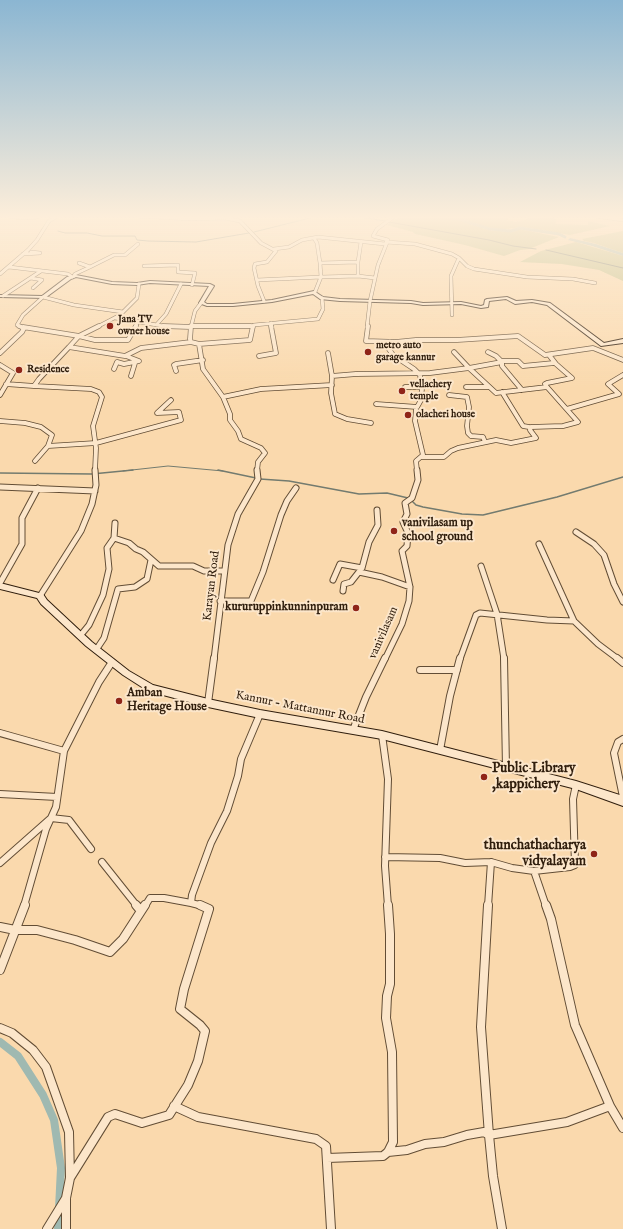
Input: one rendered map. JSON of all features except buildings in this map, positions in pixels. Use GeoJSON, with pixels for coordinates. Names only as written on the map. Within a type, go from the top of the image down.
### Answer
{"type":"FeatureCollection","features":[{"type":"Feature","properties":{"kind":"main road"},"geometry":{"type":"LineString","coordinates":[[1,296],[43,297],[73,276],[112,283],[139,284],[150,282],[211,285],[201,303],[205,305],[233,305],[264,302],[316,292],[322,298],[411,302],[423,304],[452,303],[484,307],[486,306],[487,300],[506,298],[515,303],[532,301],[548,304],[603,345],[623,341]]}},
{"type":"Feature","properties":{"kind":"main road"},"geometry":{"type":"LineString","coordinates":[[0,584],[40,596]]}},
{"type":"Feature","properties":{"kind":"main road","name":"Kannur - Mattannur Road"},"geometry":{"type":"LineString","coordinates":[[40,596],[44,602],[96,650],[126,673],[151,688],[208,703],[260,714],[382,736],[576,785],[623,801]]}},
{"type":"Feature","properties":{"kind":"street"},"geometry":{"type":"LineString","coordinates":[[1,296],[38,273]]}},
{"type":"Feature","properties":{"kind":"street"},"geometry":{"type":"LineString","coordinates":[[62,273],[73,276],[76,273]]}},
{"type":"Feature","properties":{"kind":"street"},"geometry":{"type":"LineString","coordinates":[[192,285],[195,273]]}},
{"type":"Feature","properties":{"kind":"street"},"geometry":{"type":"LineString","coordinates":[[255,273],[264,302]]}},
{"type":"Feature","properties":{"kind":"street"},"geometry":{"type":"LineString","coordinates":[[316,292],[321,273]]}},
{"type":"Feature","properties":{"kind":"street"},"geometry":{"type":"LineString","coordinates":[[376,273],[370,301],[369,318],[366,326],[366,341],[384,342],[518,336],[545,355],[593,348],[603,345]]}},
{"type":"Feature","properties":{"kind":"street"},"geometry":{"type":"LineString","coordinates":[[452,273],[450,294],[452,315]]}},
{"type":"Feature","properties":{"kind":"street"},"geometry":{"type":"LineString","coordinates":[[506,273],[540,278],[573,279],[595,283]]}},
{"type":"Feature","properties":{"kind":"street"},"geometry":{"type":"LineString","coordinates":[[257,280],[358,276],[375,278]]}},
{"type":"Feature","properties":{"kind":"street"},"geometry":{"type":"LineString","coordinates":[[31,278],[42,280],[33,288]]}},
{"type":"Feature","properties":{"kind":"street"},"geometry":{"type":"LineString","coordinates":[[34,386],[53,363],[80,336],[115,318],[123,312],[137,298],[139,284]]}},
{"type":"Feature","properties":{"kind":"street"},"geometry":{"type":"LineString","coordinates":[[157,324],[166,314],[181,284]]}},
{"type":"Feature","properties":{"kind":"street"},"geometry":{"type":"LineString","coordinates":[[123,312],[74,305],[43,297],[23,315],[17,326],[48,330],[92,339],[128,340],[138,321]]}},
{"type":"Feature","properties":{"kind":"street"},"geometry":{"type":"LineString","coordinates":[[125,356],[141,348],[191,342],[199,344],[250,340],[253,325],[319,319],[323,309],[322,298]]}},
{"type":"Feature","properties":{"kind":"street"},"geometry":{"type":"LineString","coordinates":[[191,342],[191,327],[195,312],[201,303]]}},
{"type":"Feature","properties":{"kind":"street"},"geometry":{"type":"LineString","coordinates":[[115,318],[171,327],[251,326]]}},
{"type":"Feature","properties":{"kind":"street"},"geometry":{"type":"LineString","coordinates":[[259,356],[276,353],[271,323]]}},
{"type":"Feature","properties":{"kind":"street"},"geometry":{"type":"LineString","coordinates":[[0,353],[18,337],[23,327]]}},
{"type":"Feature","properties":{"kind":"street"},"geometry":{"type":"LineString","coordinates":[[384,342],[393,355],[418,373],[422,387],[420,400],[417,407],[416,425],[422,457],[444,457],[451,451],[458,448],[485,442],[502,440],[511,443],[535,438],[530,427]]}},
{"type":"Feature","properties":{"kind":"street"},"geometry":{"type":"LineString","coordinates":[[199,344],[203,360],[203,368],[224,397],[253,390],[332,385]]}},
{"type":"Feature","properties":{"kind":"street"},"geometry":{"type":"LineString","coordinates":[[0,345],[5,347]]}},
{"type":"Feature","properties":{"kind":"street"},"geometry":{"type":"LineString","coordinates":[[69,347],[125,356],[139,361],[124,364],[117,362],[114,369]]}},
{"type":"Feature","properties":{"kind":"street"},"geometry":{"type":"LineString","coordinates":[[593,348],[623,360]]}},
{"type":"Feature","properties":{"kind":"street"},"geometry":{"type":"LineString","coordinates":[[454,352],[496,393],[547,387]]}},
{"type":"Feature","properties":{"kind":"street"},"geometry":{"type":"LineString","coordinates":[[488,352],[502,362],[502,366],[522,390]]}},
{"type":"Feature","properties":{"kind":"street"},"geometry":{"type":"LineString","coordinates":[[328,353],[332,376],[331,393],[335,414],[347,419],[370,423]]}},
{"type":"Feature","properties":{"kind":"street"},"geometry":{"type":"LineString","coordinates":[[502,392],[523,426],[563,426],[578,422],[545,384],[572,378],[554,363],[549,355]]}},
{"type":"Feature","properties":{"kind":"street"},"geometry":{"type":"LineString","coordinates":[[176,371],[174,365],[176,364],[203,360]]}},
{"type":"Feature","properties":{"kind":"street"},"geometry":{"type":"LineString","coordinates":[[332,376],[356,374],[439,373],[502,362],[518,361],[523,366],[554,363]]}},
{"type":"Feature","properties":{"kind":"street"},"geometry":{"type":"LineString","coordinates":[[131,376],[135,362]]}},
{"type":"Feature","properties":{"kind":"street"},"geometry":{"type":"LineString","coordinates":[[0,364],[13,374],[0,395]]}},
{"type":"Feature","properties":{"kind":"street"},"geometry":{"type":"LineString","coordinates":[[567,409],[618,394],[619,393],[608,384],[623,375]]}},
{"type":"Feature","properties":{"kind":"street"},"geometry":{"type":"LineString","coordinates":[[6,384],[85,388],[99,392],[102,397],[93,426],[96,443],[95,491],[90,512],[81,530],[40,596]]}},
{"type":"Feature","properties":{"kind":"street"},"geometry":{"type":"LineString","coordinates":[[405,387],[422,387]]}},
{"type":"Feature","properties":{"kind":"street"},"geometry":{"type":"LineString","coordinates":[[466,388],[490,387]]}},
{"type":"Feature","properties":{"kind":"street"},"geometry":{"type":"LineString","coordinates":[[449,396],[467,397],[469,407],[467,426],[468,433],[472,436],[483,437],[485,442]]}},
{"type":"Feature","properties":{"kind":"street","name":"Karayan Road"},"geometry":{"type":"LineString","coordinates":[[208,703],[228,545],[238,514],[258,478],[257,465],[265,452],[261,448],[241,439],[238,431],[230,420],[230,414],[224,397]]}},
{"type":"Feature","properties":{"kind":"street"},"geometry":{"type":"LineString","coordinates":[[48,446],[96,443],[181,420],[179,412],[157,413],[171,400]]}},
{"type":"Feature","properties":{"kind":"street"},"geometry":{"type":"LineString","coordinates":[[376,404],[417,407]]}},
{"type":"Feature","properties":{"kind":"street"},"geometry":{"type":"LineString","coordinates":[[0,421],[25,423],[41,427],[52,435],[48,446],[35,461]]}},
{"type":"Feature","properties":{"kind":"street","name":"vanivilasam"},"geometry":{"type":"LineString","coordinates":[[354,730],[366,697],[404,620],[409,600],[410,587],[402,551],[407,546],[408,536],[403,525],[404,518],[407,514],[405,505],[411,499],[418,480],[416,462],[417,459],[422,457]]}},
{"type":"Feature","properties":{"kind":"street"},"geometry":{"type":"LineString","coordinates":[[0,487],[95,491]]}},
{"type":"Feature","properties":{"kind":"street"},"geometry":{"type":"LineString","coordinates":[[0,584],[22,544],[22,518],[38,488]]}},
{"type":"Feature","properties":{"kind":"street"},"geometry":{"type":"LineString","coordinates":[[220,601],[251,601],[264,572],[281,515],[287,501],[296,488]]}},
{"type":"Feature","properties":{"kind":"street"},"geometry":{"type":"LineString","coordinates":[[342,591],[344,584],[351,582],[360,570],[369,542],[378,525],[376,510]]}},
{"type":"Feature","properties":{"kind":"street"},"geometry":{"type":"LineString","coordinates":[[80,636],[89,625],[103,595],[109,569],[107,548],[114,538],[115,523]]}},
{"type":"Feature","properties":{"kind":"street"},"geometry":{"type":"LineString","coordinates":[[576,532],[594,544],[604,555],[614,584],[623,602]]}},
{"type":"Feature","properties":{"kind":"street"},"geometry":{"type":"LineString","coordinates":[[114,538],[129,543],[136,549],[143,552],[159,566],[193,566],[204,570],[224,571]]}},
{"type":"Feature","properties":{"kind":"street"},"geometry":{"type":"LineString","coordinates":[[539,544],[574,621],[598,644],[623,663]]}},
{"type":"Feature","properties":{"kind":"street"},"geometry":{"type":"LineString","coordinates":[[96,650],[104,638],[118,589],[135,587],[147,579],[152,560]]}},
{"type":"Feature","properties":{"kind":"street"},"geometry":{"type":"LineString","coordinates":[[333,580],[340,564],[410,587]]}},
{"type":"Feature","properties":{"kind":"street"},"geometry":{"type":"LineString","coordinates":[[481,566],[497,614],[504,660],[506,768]]}},
{"type":"Feature","properties":{"kind":"street"},"geometry":{"type":"LineString","coordinates":[[440,750],[457,670],[466,640],[474,624],[476,615],[480,613],[497,614],[547,620],[574,621]]}},
{"type":"Feature","properties":{"kind":"street"},"geometry":{"type":"LineString","coordinates":[[0,970],[24,907],[46,829],[56,806],[64,751],[99,682],[112,662]]}},
{"type":"Feature","properties":{"kind":"street"},"geometry":{"type":"LineString","coordinates":[[420,670],[457,670]]}},
{"type":"Feature","properties":{"kind":"street"},"geometry":{"type":"LineString","coordinates":[[191,903],[192,895],[202,865],[220,821],[227,811],[241,759],[260,714]]}},
{"type":"Feature","properties":{"kind":"street"},"geometry":{"type":"LineString","coordinates":[[0,733],[64,751]]}},
{"type":"Feature","properties":{"kind":"street"},"geometry":{"type":"LineString","coordinates":[[327,1158],[383,1156],[388,1152],[393,1142],[392,1052],[386,1018],[387,996],[390,984],[390,934],[386,880],[388,779],[382,736]]}},
{"type":"Feature","properties":{"kind":"street"},"geometry":{"type":"LineString","coordinates":[[623,739],[618,742],[614,753],[623,797]]}},
{"type":"Feature","properties":{"kind":"street"},"geometry":{"type":"LineString","coordinates":[[386,857],[429,858],[465,863],[490,862],[512,868],[534,871],[570,867],[575,865],[573,799],[576,785]]}},
{"type":"Feature","properties":{"kind":"street"},"geometry":{"type":"LineString","coordinates":[[0,794],[57,797]]}},
{"type":"Feature","properties":{"kind":"street"},"geometry":{"type":"LineString","coordinates":[[0,863],[51,818],[69,820],[91,849]]}},
{"type":"Feature","properties":{"kind":"street"},"geometry":{"type":"LineString","coordinates":[[102,862],[141,911]]}},
{"type":"Feature","properties":{"kind":"street"},"geometry":{"type":"LineString","coordinates":[[490,862],[480,1027],[492,1176],[502,1229]]}},
{"type":"Feature","properties":{"kind":"street"},"geometry":{"type":"LineString","coordinates":[[534,871],[551,919],[575,1025],[610,1106],[623,1128]]}},
{"type":"Feature","properties":{"kind":"street"},"geometry":{"type":"LineString","coordinates":[[0,927],[15,930],[37,930],[75,940],[110,952],[123,939],[150,898],[164,898],[191,903],[209,909],[184,989],[180,1009],[200,1025],[205,1031],[198,1061],[188,1085],[169,1115],[142,1123],[115,1114],[108,1117],[70,1178]]}},
{"type":"Feature","properties":{"kind":"street"},"geometry":{"type":"LineString","coordinates":[[0,1028],[12,1033],[33,1050],[46,1067],[69,1132],[70,1178],[66,1198],[66,1229]]}},
{"type":"Feature","properties":{"kind":"street"},"geometry":{"type":"LineString","coordinates":[[174,1106],[198,1117],[316,1139],[326,1146],[331,1229]]}},
{"type":"Feature","properties":{"kind":"street"},"geometry":{"type":"LineString","coordinates":[[388,1152],[407,1150],[425,1144],[444,1142],[481,1132],[489,1135],[567,1122],[610,1106]]}},
{"type":"Feature","properties":{"kind":"street"},"geometry":{"type":"LineString","coordinates":[[47,1229],[66,1198]]}},
{"type":"Feature","properties":{"kind":"shaded area"},"geometry":{"type":"Polygon","coordinates":[[[606,273],[623,273],[623,281],[606,273]]]}},
{"type":"Feature","properties":{"kind":"waterway"},"geometry":{"type":"LineString","coordinates":[[125,471],[168,466],[223,471]]}},
{"type":"Feature","properties":{"kind":"waterway"},"geometry":{"type":"LineString","coordinates":[[125,471],[133,470]]}},
{"type":"Feature","properties":{"kind":"waterway"},"geometry":{"type":"LineString","coordinates":[[218,470],[223,471]]}},
{"type":"Feature","properties":{"kind":"waterway"},"geometry":{"type":"LineString","coordinates":[[0,473],[92,474],[125,471]]}},
{"type":"Feature","properties":{"kind":"waterway"},"geometry":{"type":"LineString","coordinates":[[223,471],[256,478]]}},
{"type":"Feature","properties":{"kind":"waterway"},"geometry":{"type":"LineString","coordinates":[[411,500],[416,505],[423,507],[462,514],[483,515],[557,497],[623,477]]}},
{"type":"Feature","properties":{"kind":"waterway"},"geometry":{"type":"LineString","coordinates":[[260,479],[289,481],[359,494],[387,493],[408,498]]}},
{"type":"Feature","properties":{"kind":"waterway"},"geometry":{"type":"LineString","coordinates":[[0,1042],[18,1056],[43,1095],[54,1120],[61,1168],[58,1229]]}},
{"type":"Feature","properties":{"kind":"place","name":"Jana TV owner house"},"geometry":{"type":"Point","coordinates":[110,326]}},
{"type":"Feature","properties":{"kind":"place","name":"metro auto garage kannur"},"geometry":{"type":"Point","coordinates":[368,352]}},
{"type":"Feature","properties":{"kind":"place","name":"Residence"},"geometry":{"type":"Point","coordinates":[19,370]}},
{"type":"Feature","properties":{"kind":"place","name":"vellachery temple"},"geometry":{"type":"Point","coordinates":[402,391]}},
{"type":"Feature","properties":{"kind":"place","name":"olacheri house"},"geometry":{"type":"Point","coordinates":[408,415]}},
{"type":"Feature","properties":{"kind":"place","name":"vanivilasam up school ground"},"geometry":{"type":"Point","coordinates":[394,531]}},
{"type":"Feature","properties":{"kind":"place","name":"kururuppinkunninpuram"},"geometry":{"type":"Point","coordinates":[356,608]}},
{"type":"Feature","properties":{"kind":"place","name":"Amban Heritage House"},"geometry":{"type":"Point","coordinates":[119,701]}},
{"type":"Feature","properties":{"kind":"place","name":"Public Library ,kappichery"},"geometry":{"type":"Point","coordinates":[484,777]}},
{"type":"Feature","properties":{"kind":"place","name":"thunchathacharya vidyalayam"},"geometry":{"type":"Point","coordinates":[594,854]}}]}
